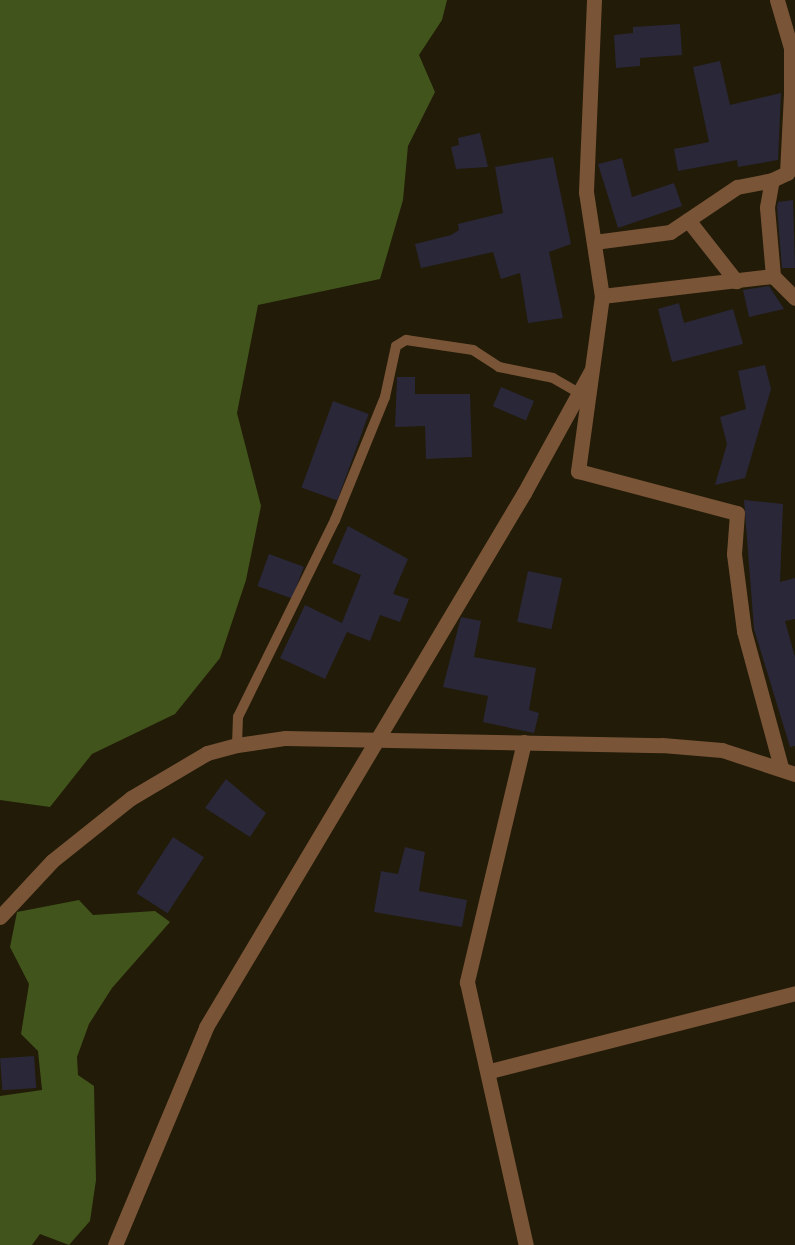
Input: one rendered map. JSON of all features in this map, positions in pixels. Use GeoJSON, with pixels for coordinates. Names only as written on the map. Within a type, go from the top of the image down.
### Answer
{"type":"FeatureCollection","features":[{"type":"Feature","properties":{"kind":"street"},"geometry":{"type":"LineString","coordinates":[[594,0],[586,192],[602,296],[578,471],[737,513],[734,554],[744,631],[788,771]]}},
{"type":"Feature","properties":{"kind":"street"},"geometry":{"type":"LineString","coordinates":[[594,242],[670,232],[737,187],[772,180],[787,173],[791,48],[777,0]]}},
{"type":"Feature","properties":{"kind":"street"},"geometry":{"type":"LineString","coordinates":[[772,180],[767,207],[773,276],[795,298]]}},
{"type":"Feature","properties":{"kind":"street"},"geometry":{"type":"LineString","coordinates":[[688,220],[736,280]]}},
{"type":"Feature","properties":{"kind":"street"},"geometry":{"type":"LineString","coordinates":[[602,296],[773,276]]}},
{"type":"Feature","properties":{"kind":"street"},"geometry":{"type":"LineString","coordinates":[[115,1245],[206,1027],[591,371]]}},
{"type":"Feature","properties":{"kind":"street"},"geometry":{"type":"LineString","coordinates":[[0,917],[52,861],[132,798],[207,753],[237,745],[285,738],[524,742],[722,750],[788,771]]}},
{"type":"Feature","properties":{"kind":"street"},"geometry":{"type":"LineString","coordinates":[[524,742],[467,982],[490,1071],[526,1245]]}},
{"type":"Feature","properties":{"kind":"street"},"geometry":{"type":"LineString","coordinates":[[490,1071],[795,993]]}},
{"type":"Feature","properties":{"kind":"lane"},"geometry":{"type":"LineString","coordinates":[[237,745],[238,717],[335,520],[378,416],[396,346],[406,340],[473,350],[499,368],[553,378],[579,393]]}},
{"type":"Feature","properties":{"kind":"green space"},"geometry":{"type":"Polygon","coordinates":[[[0,0],[447,0],[442,20],[419,55],[435,92],[408,146],[403,200],[380,279],[258,305],[237,413],[261,506],[246,580],[220,658],[175,714],[92,754],[50,807],[0,800],[0,0]]]}},
{"type":"Feature","properties":{"kind":"green space"},"geometry":{"type":"Polygon","coordinates":[[[79,900],[93,915],[155,911],[170,922],[112,988],[89,1024],[77,1057],[78,1075],[94,1086],[96,1180],[90,1221],[69,1245],[40,1234],[32,1245],[0,1245],[0,1096],[42,1090],[38,1051],[21,1034],[29,984],[10,947],[17,912],[79,900]]]}},
{"type":"Feature","properties":{"kind":"building"},"geometry":{"type":"Polygon","coordinates":[[[680,24],[682,55],[640,58],[640,66],[616,68],[614,35],[633,33],[633,27],[680,24]]]}},
{"type":"Feature","properties":{"kind":"building"},"geometry":{"type":"Polygon","coordinates":[[[720,61],[730,105],[781,93],[778,160],[738,167],[737,160],[678,171],[674,149],[709,142],[693,67],[720,61]]]}},
{"type":"Feature","properties":{"kind":"building"},"geometry":{"type":"Polygon","coordinates":[[[480,133],[488,167],[456,169],[451,147],[459,145],[458,138],[480,133]]]}},
{"type":"Feature","properties":{"kind":"building"},"geometry":{"type":"Polygon","coordinates":[[[553,157],[571,244],[549,252],[563,318],[528,323],[520,273],[501,279],[493,252],[421,268],[415,244],[451,235],[459,230],[458,224],[503,213],[495,167],[553,157]]]}},
{"type":"Feature","properties":{"kind":"building"},"geometry":{"type":"Polygon","coordinates":[[[622,158],[632,197],[674,183],[682,206],[618,228],[598,164],[622,158]]]}},
{"type":"Feature","properties":{"kind":"building"},"geometry":{"type":"Polygon","coordinates":[[[793,200],[795,268],[782,268],[777,207],[778,202],[793,200]]]}},
{"type":"Feature","properties":{"kind":"building"},"geometry":{"type":"Polygon","coordinates":[[[769,286],[784,309],[749,317],[743,290],[769,286]]]}},
{"type":"Feature","properties":{"kind":"building"},"geometry":{"type":"Polygon","coordinates":[[[679,303],[684,323],[733,309],[743,344],[672,362],[658,309],[679,303]]]}},
{"type":"Feature","properties":{"kind":"building"},"geometry":{"type":"Polygon","coordinates":[[[765,365],[771,389],[745,478],[715,485],[727,444],[720,417],[746,409],[738,371],[765,365]]]}},
{"type":"Feature","properties":{"kind":"building"},"geometry":{"type":"Polygon","coordinates":[[[397,377],[415,377],[415,394],[470,394],[472,457],[426,459],[425,426],[395,427],[397,377]]]}},
{"type":"Feature","properties":{"kind":"building"},"geometry":{"type":"Polygon","coordinates":[[[501,387],[534,401],[526,420],[493,406],[501,387]]]}},
{"type":"Feature","properties":{"kind":"building"},"geometry":{"type":"Polygon","coordinates":[[[333,401],[369,414],[337,500],[302,487],[333,401]]]}},
{"type":"Feature","properties":{"kind":"building"},"geometry":{"type":"Polygon","coordinates":[[[744,500],[783,504],[780,582],[795,578],[795,619],[785,621],[795,657],[795,746],[790,747],[754,629],[744,500]]]}},
{"type":"Feature","properties":{"kind":"building"},"geometry":{"type":"Polygon","coordinates":[[[348,526],[408,559],[393,594],[409,599],[400,622],[380,615],[370,641],[347,632],[325,679],[280,658],[305,605],[342,623],[361,575],[332,563],[348,526]]]}},
{"type":"Feature","properties":{"kind":"building"},"geometry":{"type":"Polygon","coordinates":[[[269,554],[304,567],[292,599],[257,586],[269,554]]]}},
{"type":"Feature","properties":{"kind":"building"},"geometry":{"type":"Polygon","coordinates":[[[528,571],[562,578],[551,629],[517,622],[528,571]]]}},
{"type":"Feature","properties":{"kind":"building"},"geometry":{"type":"Polygon","coordinates":[[[461,617],[481,621],[474,657],[536,668],[529,710],[539,713],[534,733],[483,722],[488,696],[443,687],[461,617]]]}},
{"type":"Feature","properties":{"kind":"building"},"geometry":{"type":"Polygon","coordinates":[[[226,779],[266,813],[250,837],[205,808],[226,779]]]}},
{"type":"Feature","properties":{"kind":"building"},"geometry":{"type":"Polygon","coordinates":[[[173,837],[204,857],[168,913],[137,893],[173,837]]]}},
{"type":"Feature","properties":{"kind":"building"},"geometry":{"type":"Polygon","coordinates":[[[405,847],[425,852],[419,891],[467,900],[462,927],[374,912],[381,871],[398,874],[405,847]]]}},
{"type":"Feature","properties":{"kind":"building"},"geometry":{"type":"Polygon","coordinates":[[[34,1056],[36,1088],[2,1090],[0,1058],[34,1056]]]}}]}
